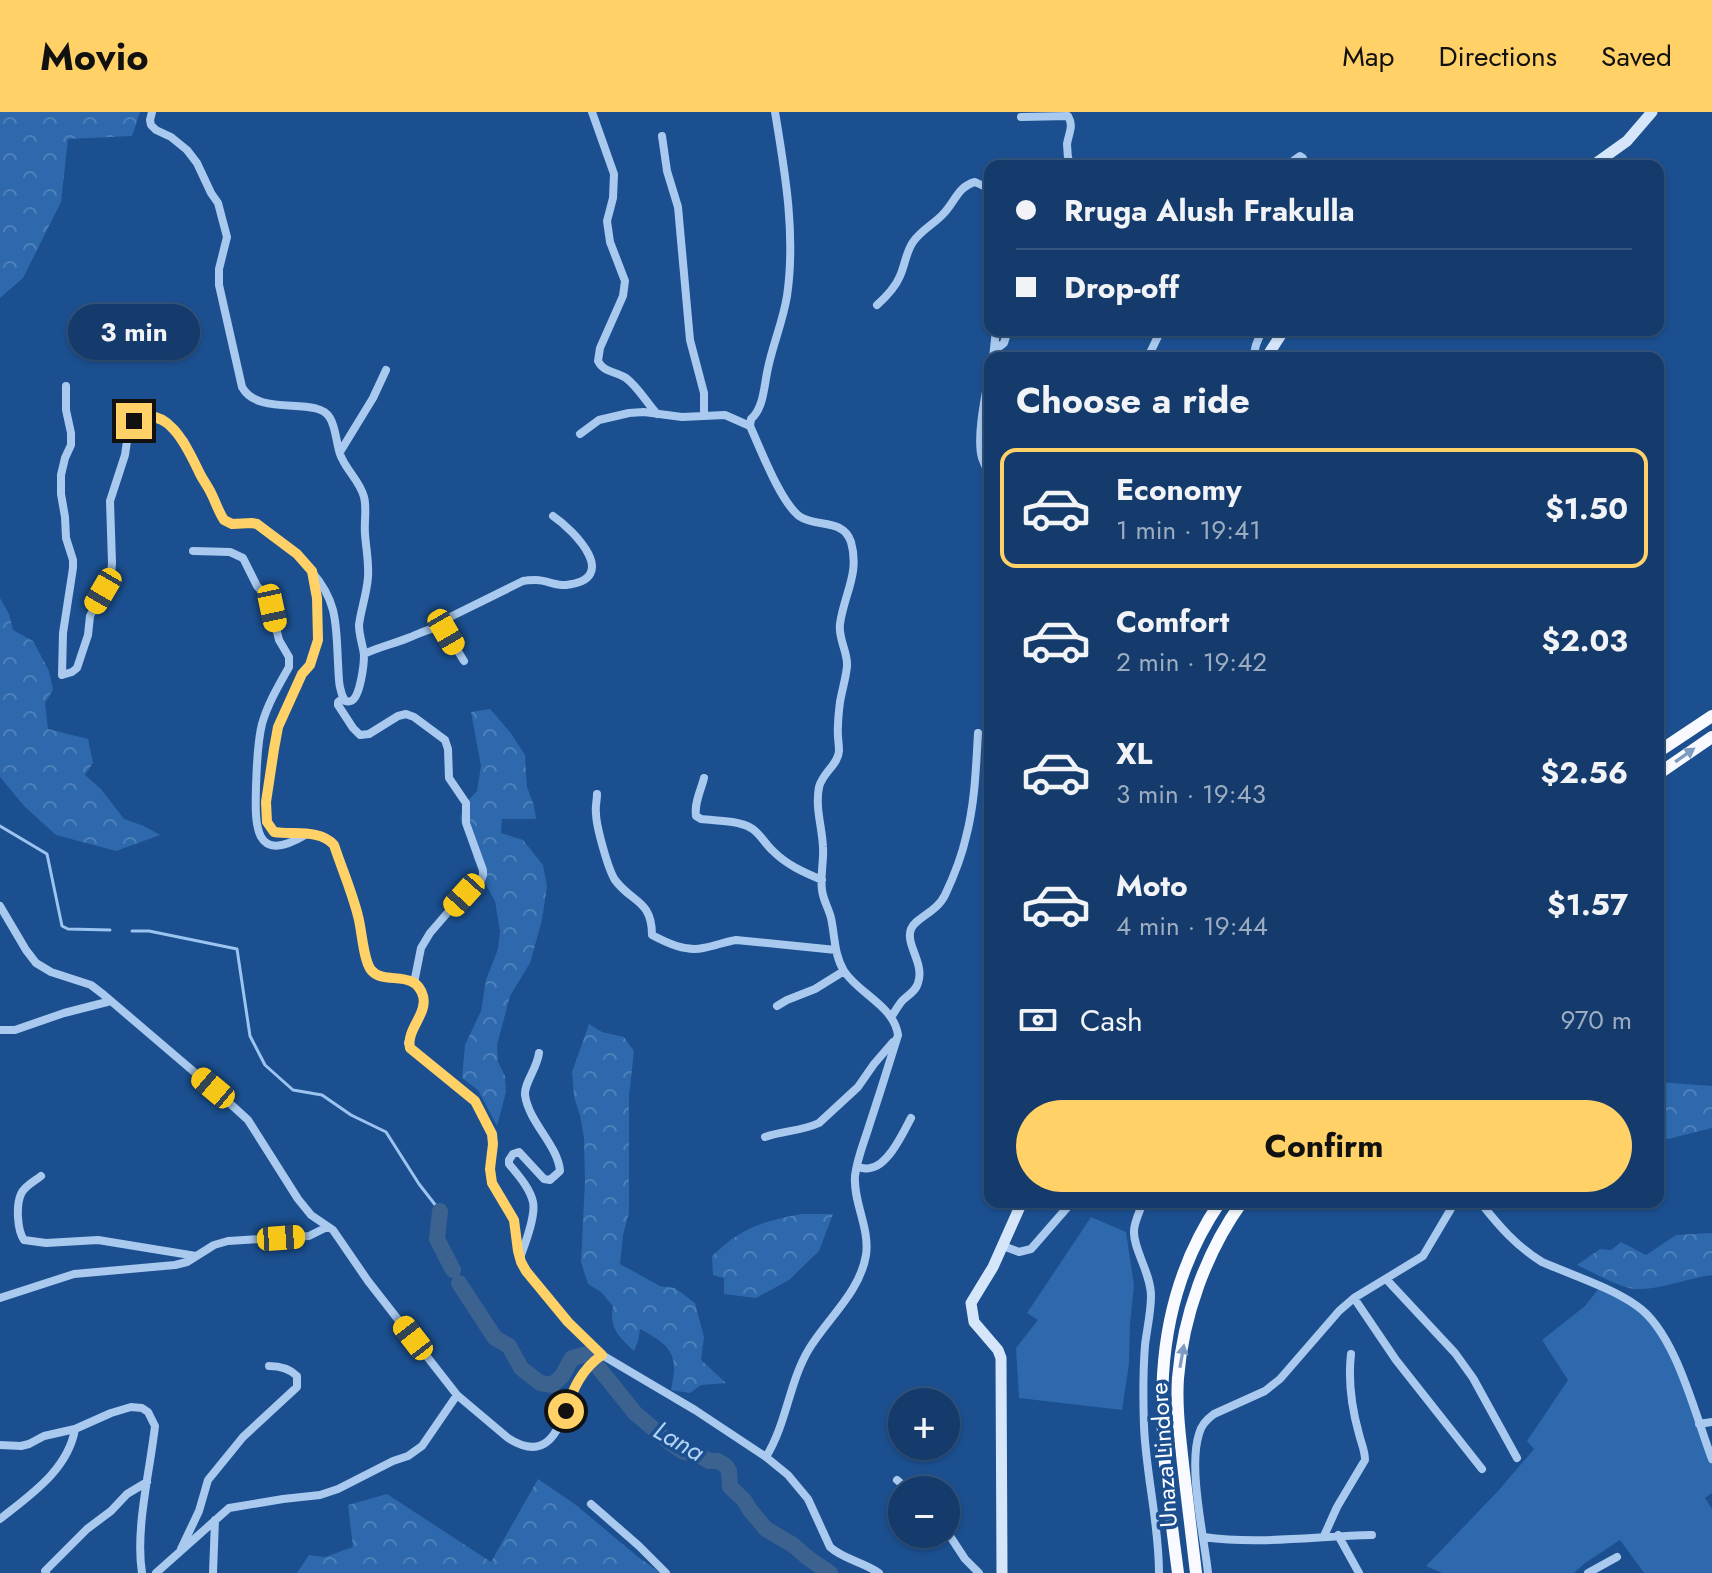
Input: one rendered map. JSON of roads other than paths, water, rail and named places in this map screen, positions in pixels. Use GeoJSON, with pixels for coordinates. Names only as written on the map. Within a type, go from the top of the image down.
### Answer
{"type":"FeatureCollection","features":[{"type":"Feature","properties":{"kind":"highway"},"geometry":{"type":"LineString","coordinates":[[1664,748],[1712,716]]}},
{"type":"Feature","properties":{"kind":"highway"},"geometry":{"type":"LineString","coordinates":[[1664,770],[1712,737]]}},
{"type":"Feature","properties":{"kind":"highway","name":"Unaza Lindore"},"geometry":{"type":"LineString","coordinates":[[1178,1573],[1162,1425],[1165,1341],[1191,1253],[1215,1208]]}},
{"type":"Feature","properties":{"kind":"highway","name":"Unaza Lindore"},"geometry":{"type":"LineString","coordinates":[[1196,1573],[1181,1448],[1178,1379],[1198,1286],[1220,1237],[1238,1208]]}},
{"type":"Feature","properties":{"kind":"main road"},"geometry":{"type":"LineString","coordinates":[[1600,160],[1627,141],[1652,112]]}},
{"type":"Feature","properties":{"kind":"main road"},"geometry":{"type":"LineString","coordinates":[[1002,1573],[1001,1358],[998,1350],[974,1322],[970,1308],[972,1299],[993,1267],[1019,1208]]}},
{"type":"Feature","properties":{"kind":"street"},"geometry":{"type":"LineString","coordinates":[[66,386],[71,445],[61,475],[61,494],[73,568],[63,633],[62,675],[77,668],[88,635],[90,616],[111,575],[110,501],[125,455],[130,427],[139,418],[151,417],[165,422],[184,441],[224,520],[232,524],[252,523],[261,527],[297,554],[330,596],[335,617],[339,689],[343,698],[349,702],[353,700],[357,694],[364,654],[359,634],[368,574],[365,499],[339,452],[331,419],[320,408],[290,407],[246,395],[219,285],[219,269],[227,237],[218,203],[187,150],[151,125],[152,112]]}},
{"type":"Feature","properties":{"kind":"street"},"geometry":{"type":"LineString","coordinates":[[592,112],[614,174],[613,198],[607,221],[610,242],[625,281],[623,296],[600,348],[598,361],[605,370],[629,380],[657,414]]}},
{"type":"Feature","properties":{"kind":"street"},"geometry":{"type":"LineString","coordinates":[[766,1457],[780,1430],[801,1364],[856,1283],[865,1258],[866,1236],[856,1196],[855,1176],[898,1035],[892,1016],[844,971],[836,950],[831,916],[823,897],[823,848],[817,803],[824,774],[837,759],[839,750],[838,728],[847,666],[840,624],[854,572],[850,538],[838,526],[804,519],[790,507],[750,426],[751,419],[758,413],[787,297],[789,198],[775,112]]}},
{"type":"Feature","properties":{"kind":"street"},"geometry":{"type":"LineString","coordinates":[[1021,117],[1068,116],[1072,127],[1067,147],[1069,160]]}},
{"type":"Feature","properties":{"kind":"street"},"geometry":{"type":"LineString","coordinates":[[662,136],[667,171],[678,207],[690,340],[704,393],[704,416]]}},
{"type":"Feature","properties":{"kind":"street"},"geometry":{"type":"LineString","coordinates":[[877,305],[894,287],[913,242],[926,227],[944,214],[963,188],[975,182],[984,186]]}},
{"type":"Feature","properties":{"kind":"street"},"geometry":{"type":"LineString","coordinates":[[339,452],[373,398],[386,370]]}},
{"type":"Feature","properties":{"kind":"street"},"geometry":{"type":"LineString","coordinates":[[984,407],[981,426],[984,462]]}},
{"type":"Feature","properties":{"kind":"street"},"geometry":{"type":"LineString","coordinates":[[580,434],[599,420],[644,412],[682,417],[725,415],[750,426]]}},
{"type":"Feature","properties":{"kind":"street"},"geometry":{"type":"LineString","coordinates":[[364,654],[433,627],[523,581],[567,585],[587,577],[592,561],[588,550],[565,524],[553,516]]}},
{"type":"Feature","properties":{"kind":"street"},"geometry":{"type":"LineString","coordinates":[[193,551],[230,552],[243,558],[257,586],[269,599],[279,640],[289,657],[289,667],[262,725],[257,759],[256,825],[261,838],[275,845],[290,843],[307,834]]}},
{"type":"Feature","properties":{"kind":"street"},"geometry":{"type":"LineString","coordinates":[[312,571],[317,598],[318,640],[310,665],[302,674],[278,727],[266,802],[267,822],[274,832],[321,835],[334,845],[359,917],[367,959],[373,971],[409,979],[422,993],[424,1001],[421,1012],[408,1043],[410,1048],[475,1101],[481,1112],[492,1134],[492,1183],[514,1220],[520,1259],[526,1271],[568,1322],[602,1355],[695,1410],[788,1475],[808,1499],[830,1547],[879,1573]]}},
{"type":"Feature","properties":{"kind":"street"},"geometry":{"type":"LineString","coordinates":[[433,627],[440,627],[446,632],[464,661]]}},
{"type":"Feature","properties":{"kind":"street"},"geometry":{"type":"LineString","coordinates":[[343,698],[338,702],[339,707],[360,735],[369,734],[406,714],[445,740],[450,780],[466,803],[466,823],[483,870],[481,880],[468,889],[430,933],[421,948],[414,983]]}},
{"type":"Feature","properties":{"kind":"street"},"geometry":{"type":"LineString","coordinates":[[892,1016],[919,983],[919,962],[911,943],[912,927],[927,916],[944,896],[966,838],[974,792],[978,733]]}},
{"type":"Feature","properties":{"kind":"street"},"geometry":{"type":"LineString","coordinates":[[704,778],[695,807],[696,816],[749,826],[790,866],[822,880]]}},
{"type":"Feature","properties":{"kind":"street"},"geometry":{"type":"LineString","coordinates":[[597,794],[595,816],[609,869],[615,880],[649,912],[652,935],[693,950],[736,940],[836,950]]}},
{"type":"Feature","properties":{"kind":"street"},"geometry":{"type":"LineString","coordinates":[[0,906],[36,963],[51,972],[91,985],[248,1120],[298,1199],[311,1215],[333,1230],[368,1281],[457,1395],[486,1421],[517,1444],[532,1449],[543,1446],[559,1428],[581,1376],[602,1355]]}},
{"type":"Feature","properties":{"kind":"street"},"geometry":{"type":"LineString","coordinates":[[777,1006],[815,989],[844,971]]}},
{"type":"Feature","properties":{"kind":"street"},"geometry":{"type":"LineString","coordinates":[[0,1030],[15,1030],[111,1001]]}},
{"type":"Feature","properties":{"kind":"street"},"geometry":{"type":"LineString","coordinates":[[765,1137],[819,1123],[858,1087],[898,1035]]}},
{"type":"Feature","properties":{"kind":"street"},"geometry":{"type":"LineString","coordinates":[[520,1259],[533,1202],[509,1160],[519,1152],[544,1179],[550,1180],[560,1171],[525,1096],[539,1053]]}},
{"type":"Feature","properties":{"kind":"street"},"geometry":{"type":"LineString","coordinates":[[857,1167],[868,1169],[881,1164],[911,1118]]}},
{"type":"Feature","properties":{"kind":"street"},"geometry":{"type":"LineString","coordinates":[[41,1176],[25,1188],[20,1197],[19,1230],[24,1240],[46,1243],[98,1240],[197,1256]]}},
{"type":"Feature","properties":{"kind":"street"},"geometry":{"type":"LineString","coordinates":[[1003,1246],[1019,1252],[1031,1249],[1067,1208]]}},
{"type":"Feature","properties":{"kind":"street"},"geometry":{"type":"LineString","coordinates":[[1141,1208],[1134,1236],[1151,1289],[1143,1403],[1159,1573]]}},
{"type":"Feature","properties":{"kind":"street"},"geometry":{"type":"LineString","coordinates":[[1208,1573],[1196,1477],[1199,1432],[1207,1419],[1257,1396],[1272,1385],[1354,1298],[1423,1256],[1451,1208]]}},
{"type":"Feature","properties":{"kind":"street"},"geometry":{"type":"LineString","coordinates":[[1485,1208],[1506,1234],[1529,1254],[1630,1301],[1643,1311],[1670,1345],[1712,1459]]}},
{"type":"Feature","properties":{"kind":"street"},"geometry":{"type":"LineString","coordinates":[[0,1298],[74,1274],[175,1265],[228,1241],[309,1236],[327,1227]]}},
{"type":"Feature","properties":{"kind":"street"},"geometry":{"type":"LineString","coordinates":[[1387,1280],[1455,1353],[1473,1378],[1517,1458]]}},
{"type":"Feature","properties":{"kind":"street"},"geometry":{"type":"LineString","coordinates":[[1354,1298],[1396,1360],[1482,1469]]}},
{"type":"Feature","properties":{"kind":"street"},"geometry":{"type":"LineString","coordinates":[[1324,1536],[1366,1454],[1359,1435],[1350,1383],[1351,1354]]}},
{"type":"Feature","properties":{"kind":"street"},"geometry":{"type":"LineString","coordinates":[[178,1554],[199,1511],[208,1480],[243,1437],[297,1387],[297,1376],[293,1371],[269,1366]]}},
{"type":"Feature","properties":{"kind":"street"},"geometry":{"type":"LineString","coordinates":[[156,1573],[229,1508],[320,1495],[408,1456],[422,1446],[457,1395]]}},
{"type":"Feature","properties":{"kind":"street"},"geometry":{"type":"LineString","coordinates":[[0,1445],[29,1444],[44,1436],[75,1429],[131,1407],[148,1412],[155,1426],[147,1482],[142,1573]]}},
{"type":"Feature","properties":{"kind":"street"},"geometry":{"type":"LineString","coordinates":[[1699,1424],[1712,1422]]}},
{"type":"Feature","properties":{"kind":"street"},"geometry":{"type":"LineString","coordinates":[[0,1519],[36,1491],[53,1473],[74,1439],[75,1429]]}},
{"type":"Feature","properties":{"kind":"street"},"geometry":{"type":"LineString","coordinates":[[46,1573],[87,1529],[127,1494],[147,1482]]}},
{"type":"Feature","properties":{"kind":"street"},"geometry":{"type":"LineString","coordinates":[[591,1504],[666,1573]]}},
{"type":"Feature","properties":{"kind":"street"},"geometry":{"type":"LineString","coordinates":[[213,1573],[215,1520]]}},
{"type":"Feature","properties":{"kind":"street"},"geometry":{"type":"LineString","coordinates":[[1338,1535],[1359,1573]]}},
{"type":"Feature","properties":{"kind":"street"},"geometry":{"type":"LineString","coordinates":[[1204,1537],[1273,1539],[1372,1535]]}},
{"type":"Feature","properties":{"kind":"street"},"geometry":{"type":"LineString","coordinates":[[958,1548],[979,1573]]}},
{"type":"Feature","properties":{"kind":"street"},"geometry":{"type":"LineString","coordinates":[[1588,1573],[1617,1557]]}},
{"type":"Feature","properties":{"kind":"waterway"},"geometry":{"type":"LineString","coordinates":[[0,826],[47,854],[62,926],[68,929],[110,930]]}},
{"type":"Feature","properties":{"kind":"waterway"},"geometry":{"type":"LineString","coordinates":[[132,931],[149,931],[237,949],[250,1036],[265,1065],[293,1090],[322,1095],[351,1115],[386,1132],[440,1211]]}},
{"type":"Feature","properties":{"kind":"waterway","name":"Lana"},"geometry":{"type":"LineString","coordinates":[[440,1211],[437,1239],[453,1270]]}},
{"type":"Feature","properties":{"kind":"waterway","name":"Lana"},"geometry":{"type":"LineString","coordinates":[[459,1283],[495,1338],[509,1346],[521,1368],[540,1383],[552,1385],[562,1376],[572,1358],[588,1355]]}},
{"type":"Feature","properties":{"kind":"waterway","name":"Lana"},"geometry":{"type":"LineString","coordinates":[[598,1367],[635,1413],[669,1442],[684,1452],[726,1466],[730,1487],[766,1529],[830,1573]]}}]}
